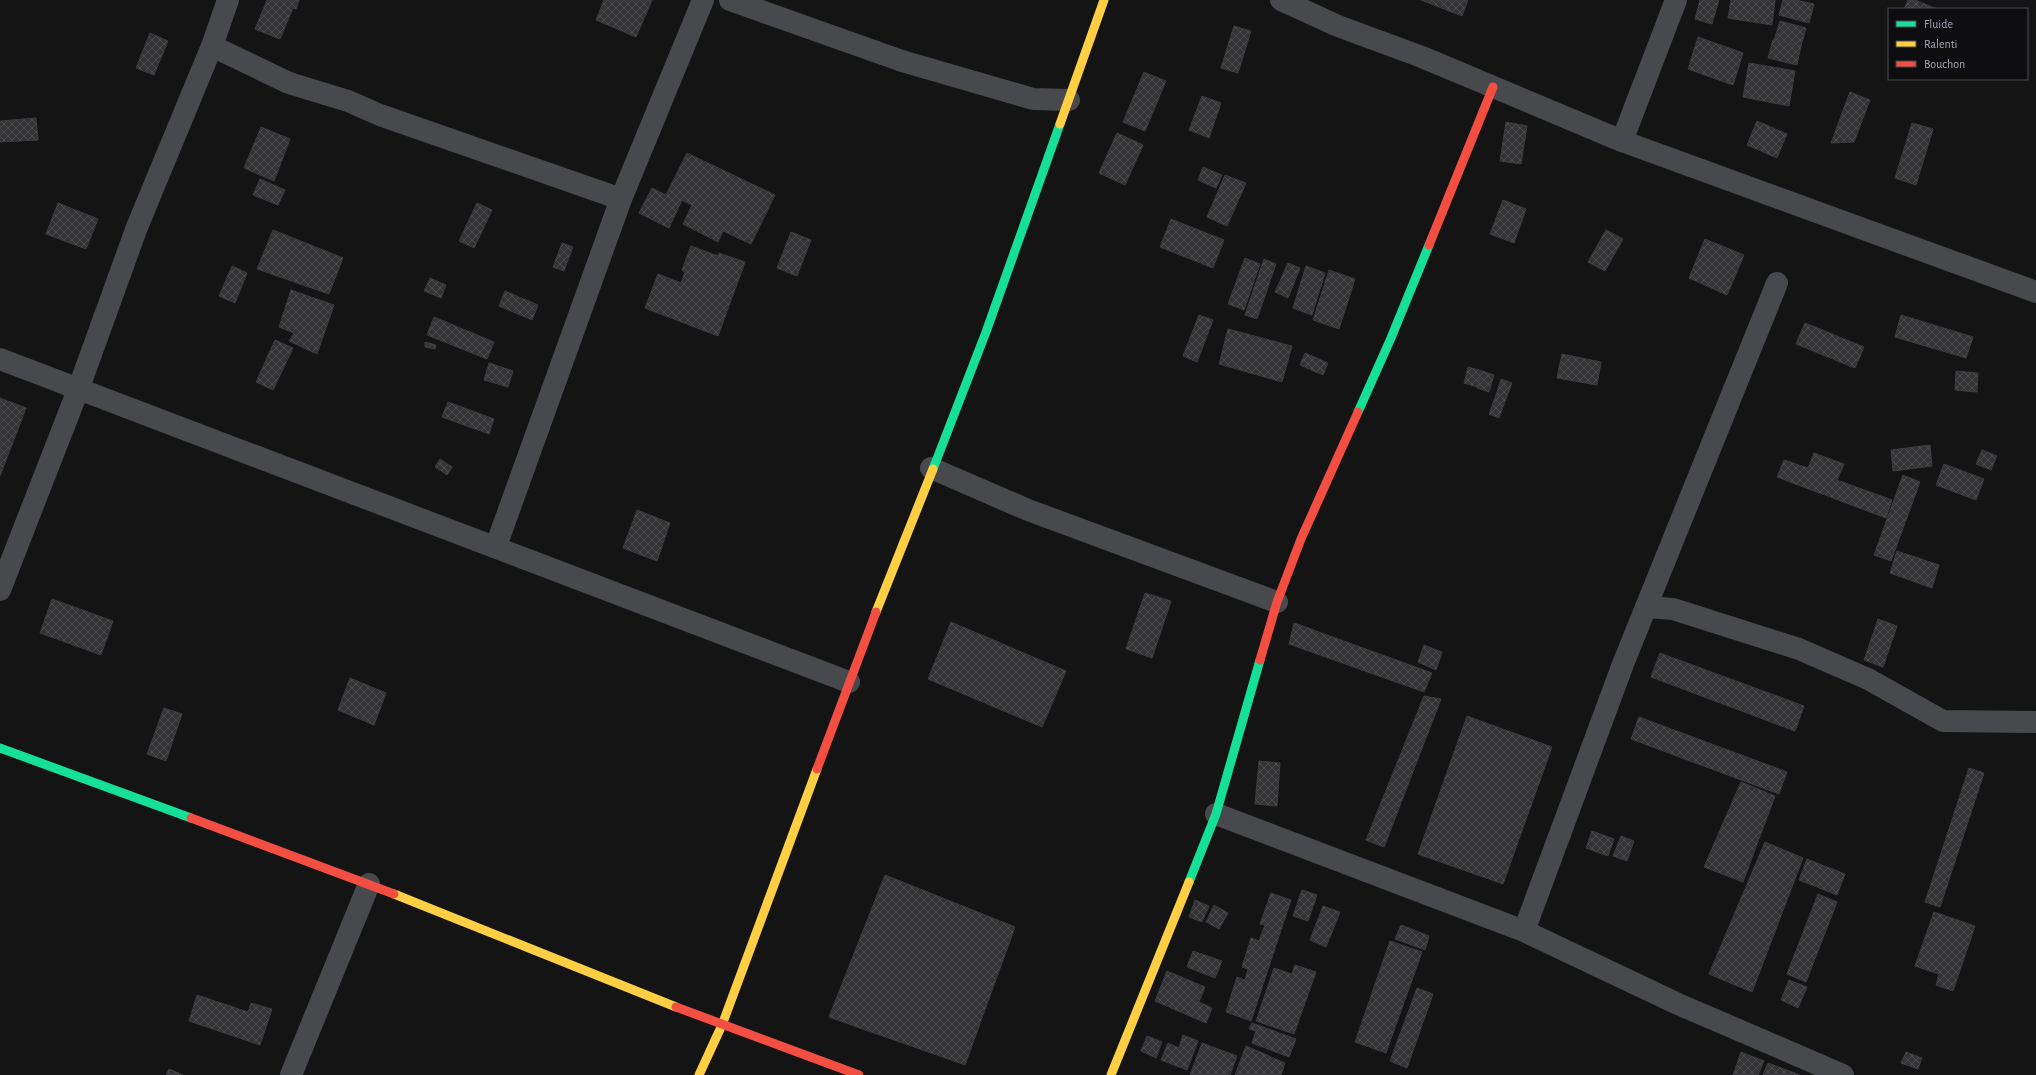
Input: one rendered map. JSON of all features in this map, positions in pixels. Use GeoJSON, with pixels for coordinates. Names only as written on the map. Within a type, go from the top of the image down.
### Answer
{"type":"FeatureCollection","features":[{"type":"Feature","properties":{"kind":"street"},"geometry":{"type":"LineString","coordinates":[[0,590],[78,390],[137,227],[212,46],[228,0]]}},
{"type":"Feature","properties":{"kind":"street"},"geometry":{"type":"LineString","coordinates":[[496,546],[621,199],[703,0]]}},
{"type":"Feature","properties":{"kind":"street"},"geometry":{"type":"LineString","coordinates":[[730,0],[902,61],[1033,99],[1069,100]]}},
{"type":"Feature","properties":{"kind":"street"},"geometry":{"type":"LineString","coordinates":[[699,1075],[722,1025],[849,682],[931,468],[986,332],[1104,0]]}},
{"type":"Feature","properties":{"kind":"street"},"geometry":{"type":"LineString","coordinates":[[1281,0],[1338,26],[1422,57],[1622,141],[2036,292]]}},
{"type":"Feature","properties":{"kind":"street"},"geometry":{"type":"LineString","coordinates":[[1622,141],[1676,0]]}},
{"type":"Feature","properties":{"kind":"street"},"geometry":{"type":"LineString","coordinates":[[212,46],[289,84],[348,101],[380,115],[621,199]]}},
{"type":"Feature","properties":{"kind":"street"},"geometry":{"type":"LineString","coordinates":[[1111,1075],[1216,814],[1277,602],[1301,539],[1391,338],[1493,87]]}},
{"type":"Feature","properties":{"kind":"street"},"geometry":{"type":"LineString","coordinates":[[1524,930],[1646,607],[1777,283]]}},
{"type":"Feature","properties":{"kind":"street"},"geometry":{"type":"LineString","coordinates":[[0,359],[78,390],[496,546],[849,682]]}},
{"type":"Feature","properties":{"kind":"street"},"geometry":{"type":"LineString","coordinates":[[931,468],[1028,510],[1277,602]]}},
{"type":"Feature","properties":{"kind":"street"},"geometry":{"type":"LineString","coordinates":[[1646,607],[1673,609],[1799,649],[1868,679],[1943,721],[2036,722]]}},
{"type":"Feature","properties":{"kind":"street"},"geometry":{"type":"LineString","coordinates":[[0,748],[369,884],[722,1025],[859,1075]]}},
{"type":"Feature","properties":{"kind":"street"},"geometry":{"type":"LineString","coordinates":[[1216,814],[1524,930],[1678,1004],[1843,1075]]}},
{"type":"Feature","properties":{"kind":"street"},"geometry":{"type":"LineString","coordinates":[[291,1075],[369,884]]}},
{"type":"Feature","properties":{"kind":"building"},"geometry":{"type":"Polygon","coordinates":[[[267,0],[299,0],[296,9],[293,8],[280,39],[255,29],[267,0]]]}},
{"type":"Feature","properties":{"kind":"building"},"geometry":{"type":"Polygon","coordinates":[[[604,0],[652,0],[636,37],[596,20],[604,0]]]}},
{"type":"Feature","properties":{"kind":"building"},"geometry":{"type":"Polygon","coordinates":[[[1421,0],[1468,0],[1462,16],[1421,0]]]}},
{"type":"Feature","properties":{"kind":"building"},"geometry":{"type":"Polygon","coordinates":[[[1700,0],[1719,0],[1712,24],[1695,19],[1700,0]]]}},
{"type":"Feature","properties":{"kind":"building"},"geometry":{"type":"Polygon","coordinates":[[[1731,0],[1775,0],[1772,25],[1728,18],[1731,0]]]}},
{"type":"Feature","properties":{"kind":"building"},"geometry":{"type":"Polygon","coordinates":[[[1783,0],[1796,0],[1814,4],[1809,23],[1779,15],[1783,0]]]}},
{"type":"Feature","properties":{"kind":"building"},"geometry":{"type":"Polygon","coordinates":[[[1908,0],[1915,0],[1935,8],[1904,8],[1908,0]]]}},
{"type":"Feature","properties":{"kind":"building"},"geometry":{"type":"Polygon","coordinates":[[[1780,21],[1806,28],[1801,46],[1774,40],[1780,21]]]}},
{"type":"Feature","properties":{"kind":"building"},"geometry":{"type":"Polygon","coordinates":[[[1234,26],[1251,31],[1238,73],[1221,68],[1234,26]]]}},
{"type":"Feature","properties":{"kind":"building"},"geometry":{"type":"Polygon","coordinates":[[[150,33],[168,41],[154,75],[136,68],[150,33]]]}},
{"type":"Feature","properties":{"kind":"building"},"geometry":{"type":"Polygon","coordinates":[[[1698,37],[1743,53],[1733,85],[1688,69],[1698,37]]]}},
{"type":"Feature","properties":{"kind":"building"},"geometry":{"type":"Polygon","coordinates":[[[1773,40],[1801,46],[1797,65],[1768,58],[1773,40]]]}},
{"type":"Feature","properties":{"kind":"building"},"geometry":{"type":"Polygon","coordinates":[[[1749,63],[1795,71],[1789,106],[1743,97],[1749,63]]]}},
{"type":"Feature","properties":{"kind":"building"},"geometry":{"type":"Polygon","coordinates":[[[1144,72],[1166,81],[1145,131],[1123,122],[1144,72]]]}},
{"type":"Feature","properties":{"kind":"building"},"geometry":{"type":"Polygon","coordinates":[[[1850,92],[1870,100],[1854,142],[1831,143],[1850,92]]]}},
{"type":"Feature","properties":{"kind":"building"},"geometry":{"type":"Polygon","coordinates":[[[1202,96],[1221,103],[1209,138],[1189,130],[1202,96]]]}},
{"type":"Feature","properties":{"kind":"building"},"geometry":{"type":"Polygon","coordinates":[[[36,118],[38,140],[0,142],[0,121],[36,118]]]}},
{"type":"Feature","properties":{"kind":"building"},"geometry":{"type":"Polygon","coordinates":[[[1757,121],[1787,134],[1777,158],[1747,145],[1757,121]]]}},
{"type":"Feature","properties":{"kind":"building"},"geometry":{"type":"Polygon","coordinates":[[[1506,122],[1527,126],[1521,164],[1500,161],[1506,122]]]}},
{"type":"Feature","properties":{"kind":"building"},"geometry":{"type":"Polygon","coordinates":[[[1912,123],[1933,129],[1916,185],[1895,178],[1912,123]]]}},
{"type":"Feature","properties":{"kind":"building"},"geometry":{"type":"Polygon","coordinates":[[[261,127],[290,139],[274,181],[244,168],[261,127]]]}},
{"type":"Feature","properties":{"kind":"building"},"geometry":{"type":"Polygon","coordinates":[[[1117,133],[1143,145],[1125,185],[1099,173],[1117,133]]]}},
{"type":"Feature","properties":{"kind":"building"},"geometry":{"type":"Polygon","coordinates":[[[687,153],[775,195],[751,244],[723,231],[718,242],[683,224],[692,205],[682,200],[669,228],[639,213],[652,188],[666,195],[687,153]]]}},
{"type":"Feature","properties":{"kind":"building"},"geometry":{"type":"Polygon","coordinates":[[[1203,167],[1222,175],[1216,188],[1198,180],[1203,167]]]}},
{"type":"Feature","properties":{"kind":"building"},"geometry":{"type":"Polygon","coordinates":[[[1225,175],[1246,183],[1227,226],[1207,217],[1225,175]]]}},
{"type":"Feature","properties":{"kind":"building"},"geometry":{"type":"Polygon","coordinates":[[[260,179],[285,190],[278,205],[253,195],[260,179]]]}},
{"type":"Feature","properties":{"kind":"building"},"geometry":{"type":"Polygon","coordinates":[[[1503,200],[1526,209],[1514,243],[1490,234],[1503,200]]]}},
{"type":"Feature","properties":{"kind":"building"},"geometry":{"type":"Polygon","coordinates":[[[58,203],[98,219],[86,249],[46,234],[58,203]]]}},
{"type":"Feature","properties":{"kind":"building"},"geometry":{"type":"Polygon","coordinates":[[[477,203],[492,210],[474,248],[459,241],[477,203]]]}},
{"type":"Feature","properties":{"kind":"building"},"geometry":{"type":"Polygon","coordinates":[[[1171,219],[1224,240],[1213,268],[1160,247],[1171,219]]]}},
{"type":"Feature","properties":{"kind":"building"},"geometry":{"type":"Polygon","coordinates":[[[273,230],[343,258],[329,294],[257,269],[273,230]]]}},
{"type":"Feature","properties":{"kind":"building"},"geometry":{"type":"Polygon","coordinates":[[[1606,230],[1623,239],[1605,271],[1588,262],[1606,230]]]}},
{"type":"Feature","properties":{"kind":"building"},"geometry":{"type":"Polygon","coordinates":[[[791,232],[811,240],[797,276],[777,268],[791,232]]]}},
{"type":"Feature","properties":{"kind":"building"},"geometry":{"type":"Polygon","coordinates":[[[1705,239],[1744,255],[1727,295],[1689,278],[1705,239]]]}},
{"type":"Feature","properties":{"kind":"building"},"geometry":{"type":"Polygon","coordinates":[[[562,243],[573,247],[564,271],[553,267],[562,243]]]}},
{"type":"Feature","properties":{"kind":"building"},"geometry":{"type":"Polygon","coordinates":[[[691,246],[718,256],[719,253],[745,262],[718,336],[645,308],[658,274],[681,283],[685,272],[682,270],[691,246]]]}},
{"type":"Feature","properties":{"kind":"building"},"geometry":{"type":"Polygon","coordinates":[[[1245,258],[1260,264],[1244,310],[1228,304],[1245,258]]]}},
{"type":"Feature","properties":{"kind":"building"},"geometry":{"type":"Polygon","coordinates":[[[1264,259],[1276,264],[1257,319],[1245,315],[1264,259]]]}},
{"type":"Feature","properties":{"kind":"building"},"geometry":{"type":"Polygon","coordinates":[[[1288,263],[1300,268],[1288,298],[1275,292],[1288,263]]]}},
{"type":"Feature","properties":{"kind":"building"},"geometry":{"type":"Polygon","coordinates":[[[232,266],[247,273],[235,303],[219,296],[232,266]]]}},
{"type":"Feature","properties":{"kind":"building"},"geometry":{"type":"Polygon","coordinates":[[[1306,266],[1325,273],[1312,315],[1293,308],[1306,266]]]}},
{"type":"Feature","properties":{"kind":"building"},"geometry":{"type":"Polygon","coordinates":[[[1329,270],[1355,279],[1339,329],[1313,320],[1329,270]]]}},
{"type":"Feature","properties":{"kind":"building"},"geometry":{"type":"Polygon","coordinates":[[[430,278],[446,285],[441,298],[424,291],[430,278]]]}},
{"type":"Feature","properties":{"kind":"building"},"geometry":{"type":"Polygon","coordinates":[[[291,290],[334,305],[317,354],[289,341],[294,333],[279,327],[291,290]]]}},
{"type":"Feature","properties":{"kind":"building"},"geometry":{"type":"Polygon","coordinates":[[[505,291],[538,305],[532,320],[499,306],[505,291]]]}},
{"type":"Feature","properties":{"kind":"building"},"geometry":{"type":"Polygon","coordinates":[[[1199,315],[1213,320],[1197,362],[1183,356],[1199,315]]]}},
{"type":"Feature","properties":{"kind":"building"},"geometry":{"type":"Polygon","coordinates":[[[1901,315],[1973,337],[1966,358],[1895,337],[1901,315]]]}},
{"type":"Feature","properties":{"kind":"building"},"geometry":{"type":"Polygon","coordinates":[[[434,317],[494,342],[487,359],[427,335],[434,317]]]}},
{"type":"Feature","properties":{"kind":"building"},"geometry":{"type":"Polygon","coordinates":[[[1805,323],[1864,347],[1855,368],[1796,344],[1805,323]]]}},
{"type":"Feature","properties":{"kind":"building"},"geometry":{"type":"Polygon","coordinates":[[[1228,329],[1292,346],[1282,382],[1219,364],[1228,329]]]}},
{"type":"Feature","properties":{"kind":"building"},"geometry":{"type":"Polygon","coordinates":[[[275,340],[293,348],[273,390],[256,382],[275,340]]]}},
{"type":"Feature","properties":{"kind":"building"},"geometry":{"type":"Polygon","coordinates":[[[425,342],[436,345],[435,349],[425,347],[425,342]]]}},
{"type":"Feature","properties":{"kind":"building"},"geometry":{"type":"Polygon","coordinates":[[[1305,353],[1328,363],[1323,375],[1300,365],[1305,353]]]}},
{"type":"Feature","properties":{"kind":"building"},"geometry":{"type":"Polygon","coordinates":[[[1562,354],[1601,362],[1597,385],[1557,378],[1562,354]]]}},
{"type":"Feature","properties":{"kind":"building"},"geometry":{"type":"Polygon","coordinates":[[[489,363],[513,371],[508,387],[484,380],[489,363]]]}},
{"type":"Feature","properties":{"kind":"building"},"geometry":{"type":"Polygon","coordinates":[[[1468,367],[1482,371],[1477,387],[1464,383],[1468,367]]]}},
{"type":"Feature","properties":{"kind":"building"},"geometry":{"type":"Polygon","coordinates":[[[1482,371],[1494,375],[1489,392],[1477,388],[1482,371]]]}},
{"type":"Feature","properties":{"kind":"building"},"geometry":{"type":"Polygon","coordinates":[[[1956,371],[1978,373],[1977,392],[1955,390],[1956,371]]]}},
{"type":"Feature","properties":{"kind":"building"},"geometry":{"type":"Polygon","coordinates":[[[1501,379],[1512,383],[1506,399],[1496,395],[1501,379]]]}},
{"type":"Feature","properties":{"kind":"building"},"geometry":{"type":"Polygon","coordinates":[[[1496,395],[1506,399],[1499,418],[1489,414],[1496,395]]]}},
{"type":"Feature","properties":{"kind":"building"},"geometry":{"type":"Polygon","coordinates":[[[0,398],[26,408],[0,476],[0,398]]]}},
{"type":"Feature","properties":{"kind":"building"},"geometry":{"type":"Polygon","coordinates":[[[448,402],[494,419],[489,434],[442,417],[448,402]]]}},
{"type":"Feature","properties":{"kind":"building"},"geometry":{"type":"Polygon","coordinates":[[[1930,445],[1932,466],[1893,471],[1891,450],[1930,445]]]}},
{"type":"Feature","properties":{"kind":"building"},"geometry":{"type":"Polygon","coordinates":[[[1982,450],[1997,456],[1991,470],[1976,464],[1982,450]]]}},
{"type":"Feature","properties":{"kind":"building"},"geometry":{"type":"Polygon","coordinates":[[[1814,453],[1844,464],[1837,480],[1892,500],[1886,518],[1777,477],[1784,460],[1808,468],[1814,453]]]}},
{"type":"Feature","properties":{"kind":"building"},"geometry":{"type":"Polygon","coordinates":[[[440,459],[452,467],[447,475],[435,467],[440,459]]]}},
{"type":"Feature","properties":{"kind":"building"},"geometry":{"type":"Polygon","coordinates":[[[1944,464],[1984,479],[1976,500],[1936,485],[1944,464]]]}},
{"type":"Feature","properties":{"kind":"building"},"geometry":{"type":"Polygon","coordinates":[[[1903,475],[1920,482],[1891,561],[1874,555],[1903,475]]]}},
{"type":"Feature","properties":{"kind":"building"},"geometry":{"type":"Polygon","coordinates":[[[637,510],[670,523],[657,561],[623,548],[637,510]]]}},
{"type":"Feature","properties":{"kind":"building"},"geometry":{"type":"Polygon","coordinates":[[[1897,551],[1939,565],[1932,588],[1890,573],[1897,551]]]}},
{"type":"Feature","properties":{"kind":"building"},"geometry":{"type":"Polygon","coordinates":[[[1145,593],[1171,601],[1152,658],[1126,649],[1145,593]]]}},
{"type":"Feature","properties":{"kind":"building"},"geometry":{"type":"Polygon","coordinates":[[[52,599],[113,621],[101,655],[40,633],[52,599]]]}},
{"type":"Feature","properties":{"kind":"building"},"geometry":{"type":"Polygon","coordinates":[[[1878,619],[1897,626],[1883,667],[1864,660],[1878,619]]]}},
{"type":"Feature","properties":{"kind":"building"},"geometry":{"type":"Polygon","coordinates":[[[951,622],[1066,671],[1042,727],[928,679],[951,622]]]}},
{"type":"Feature","properties":{"kind":"building"},"geometry":{"type":"Polygon","coordinates":[[[1294,623],[1432,673],[1424,692],[1289,644],[1294,623]]]}},
{"type":"Feature","properties":{"kind":"building"},"geometry":{"type":"Polygon","coordinates":[[[1424,645],[1442,652],[1436,670],[1418,662],[1424,645]]]}},
{"type":"Feature","properties":{"kind":"building"},"geometry":{"type":"Polygon","coordinates":[[[1660,653],[1804,706],[1795,731],[1651,677],[1660,653]]]}},
{"type":"Feature","properties":{"kind":"building"},"geometry":{"type":"Polygon","coordinates":[[[350,678],[386,693],[374,725],[338,710],[350,678]]]}},
{"type":"Feature","properties":{"kind":"building"},"geometry":{"type":"Polygon","coordinates":[[[1424,696],[1441,699],[1384,847],[1366,840],[1424,696]]]}},
{"type":"Feature","properties":{"kind":"building"},"geometry":{"type":"Polygon","coordinates":[[[164,708],[182,714],[166,761],[147,754],[164,708]]]}},
{"type":"Feature","properties":{"kind":"building"},"geometry":{"type":"Polygon","coordinates":[[[1467,716],[1552,747],[1503,884],[1418,854],[1467,716]]]}},
{"type":"Feature","properties":{"kind":"building"},"geometry":{"type":"Polygon","coordinates":[[[1639,717],[1787,772],[1779,794],[1631,739],[1639,717]]]}},
{"type":"Feature","properties":{"kind":"building"},"geometry":{"type":"Polygon","coordinates":[[[1259,761],[1280,763],[1277,806],[1255,804],[1259,761]]]}},
{"type":"Feature","properties":{"kind":"building"},"geometry":{"type":"Polygon","coordinates":[[[1969,768],[1984,773],[1940,907],[1925,902],[1969,768]]]}},
{"type":"Feature","properties":{"kind":"building"},"geometry":{"type":"Polygon","coordinates":[[[1741,782],[1775,796],[1743,882],[1704,867],[1741,782]]]}},
{"type":"Feature","properties":{"kind":"building"},"geometry":{"type":"Polygon","coordinates":[[[1592,831],[1614,839],[1608,856],[1586,848],[1592,831]]]}},
{"type":"Feature","properties":{"kind":"building"},"geometry":{"type":"Polygon","coordinates":[[[1621,836],[1634,841],[1627,861],[1613,856],[1621,836]]]}},
{"type":"Feature","properties":{"kind":"building"},"geometry":{"type":"Polygon","coordinates":[[[1765,842],[1803,858],[1752,992],[1709,974],[1765,842]]]}},
{"type":"Feature","properties":{"kind":"building"},"geometry":{"type":"Polygon","coordinates":[[[1807,859],[1845,874],[1837,895],[1799,880],[1807,859]]]}},
{"type":"Feature","properties":{"kind":"building"},"geometry":{"type":"Polygon","coordinates":[[[885,875],[1015,927],[965,1065],[829,1017],[885,875]]]}},
{"type":"Feature","properties":{"kind":"building"},"geometry":{"type":"Polygon","coordinates":[[[1302,890],[1317,895],[1308,921],[1293,916],[1302,890]]]}},
{"type":"Feature","properties":{"kind":"building"},"geometry":{"type":"Polygon","coordinates":[[[1271,893],[1291,900],[1251,1021],[1226,1012],[1237,977],[1245,980],[1248,969],[1242,967],[1251,938],[1259,941],[1265,925],[1260,924],[1271,893]]]}},
{"type":"Feature","properties":{"kind":"building"},"geometry":{"type":"Polygon","coordinates":[[[1818,894],[1837,902],[1806,982],[1787,974],[1818,894]]]}},
{"type":"Feature","properties":{"kind":"building"},"geometry":{"type":"Polygon","coordinates":[[[1195,900],[1209,906],[1202,922],[1189,917],[1195,900]]]}},
{"type":"Feature","properties":{"kind":"building"},"geometry":{"type":"Polygon","coordinates":[[[1214,905],[1228,913],[1219,929],[1206,922],[1214,905]]]}},
{"type":"Feature","properties":{"kind":"building"},"geometry":{"type":"Polygon","coordinates":[[[1323,906],[1340,912],[1326,947],[1310,940],[1323,906]]]}},
{"type":"Feature","properties":{"kind":"building"},"geometry":{"type":"Polygon","coordinates":[[[1934,912],[1975,926],[1953,991],[1936,985],[1939,974],[1915,966],[1934,912]]]}},
{"type":"Feature","properties":{"kind":"building"},"geometry":{"type":"Polygon","coordinates":[[[1401,925],[1429,936],[1425,950],[1395,939],[1401,925]]]}},
{"type":"Feature","properties":{"kind":"building"},"geometry":{"type":"Polygon","coordinates":[[[1390,941],[1422,952],[1386,1053],[1355,1042],[1390,941]]]}},
{"type":"Feature","properties":{"kind":"building"},"geometry":{"type":"Polygon","coordinates":[[[1193,951],[1222,961],[1215,978],[1187,967],[1193,951]]]}},
{"type":"Feature","properties":{"kind":"building"},"geometry":{"type":"Polygon","coordinates":[[[1295,965],[1316,972],[1294,1034],[1256,1021],[1274,968],[1292,974],[1295,965]]]}},
{"type":"Feature","properties":{"kind":"building"},"geometry":{"type":"Polygon","coordinates":[[[1167,971],[1205,987],[1199,1002],[1212,1008],[1206,1023],[1155,1001],[1167,971]]]}},
{"type":"Feature","properties":{"kind":"building"},"geometry":{"type":"Polygon","coordinates":[[[1789,980],[1807,987],[1798,1008],[1781,1000],[1789,980]]]}},
{"type":"Feature","properties":{"kind":"building"},"geometry":{"type":"Polygon","coordinates":[[[1417,988],[1433,994],[1407,1068],[1390,1061],[1417,988]]]}},
{"type":"Feature","properties":{"kind":"building"},"geometry":{"type":"Polygon","coordinates":[[[197,995],[248,1012],[251,1003],[272,1009],[260,1045],[189,1021],[197,995]]]}},
{"type":"Feature","properties":{"kind":"building"},"geometry":{"type":"Polygon","coordinates":[[[1252,1023],[1296,1039],[1289,1057],[1252,1043],[1256,1031],[1249,1029],[1252,1023]]]}},
{"type":"Feature","properties":{"kind":"building"},"geometry":{"type":"Polygon","coordinates":[[[1183,1035],[1198,1041],[1187,1070],[1161,1060],[1168,1043],[1179,1048],[1183,1035]]]}},
{"type":"Feature","properties":{"kind":"building"},"geometry":{"type":"Polygon","coordinates":[[[1147,1036],[1162,1042],[1156,1058],[1141,1051],[1147,1036]]]}},
{"type":"Feature","properties":{"kind":"building"},"geometry":{"type":"Polygon","coordinates":[[[1202,1043],[1237,1056],[1230,1075],[1190,1075],[1202,1043]]]}},
{"type":"Feature","properties":{"kind":"building"},"geometry":{"type":"Polygon","coordinates":[[[1246,1046],[1285,1063],[1281,1075],[1235,1075],[1246,1046]]]}},
{"type":"Feature","properties":{"kind":"building"},"geometry":{"type":"Polygon","coordinates":[[[1741,1052],[1764,1061],[1758,1075],[1733,1075],[1741,1052]]]}},
{"type":"Feature","properties":{"kind":"building"},"geometry":{"type":"Polygon","coordinates":[[[1906,1052],[1922,1058],[1918,1069],[1901,1063],[1906,1052]]]}},
{"type":"Feature","properties":{"kind":"building"},"geometry":{"type":"Polygon","coordinates":[[[1768,1063],[1800,1075],[1763,1075],[1768,1063]]]}},
{"type":"Feature","properties":{"kind":"building"},"geometry":{"type":"Polygon","coordinates":[[[169,1069],[183,1075],[166,1075],[169,1069]]]}},
{"type":"Feature","properties":{"kind":"traffic: fast"},"geometry":{"type":"LineString","coordinates":[[933,469],[986,332],[1060,124]]}},
{"type":"Feature","properties":{"kind":"traffic: fast"},"geometry":{"type":"LineString","coordinates":[[1358,412],[1391,338],[1429,245]]}},
{"type":"Feature","properties":{"kind":"traffic: fast"},"geometry":{"type":"LineString","coordinates":[[1189,882],[1216,814],[1260,660]]}},
{"type":"Feature","properties":{"kind":"traffic: fast"},"geometry":{"type":"LineString","coordinates":[[0,748],[191,818]]}},
{"type":"Feature","properties":{"kind":"traffic: slow"},"geometry":{"type":"LineString","coordinates":[[1060,124],[1104,0]]}},
{"type":"Feature","properties":{"kind":"traffic: slow"},"geometry":{"type":"LineString","coordinates":[[876,612],[933,469]]}},
{"type":"Feature","properties":{"kind":"traffic: slow"},"geometry":{"type":"LineString","coordinates":[[699,1075],[722,1025],[817,769]]}},
{"type":"Feature","properties":{"kind":"traffic: slow"},"geometry":{"type":"LineString","coordinates":[[1111,1075],[1189,882]]}},
{"type":"Feature","properties":{"kind":"traffic: slow"},"geometry":{"type":"LineString","coordinates":[[394,894],[676,1007]]}},
{"type":"Feature","properties":{"kind":"traffic: jam"},"geometry":{"type":"LineString","coordinates":[[1429,245],[1493,87]]}},
{"type":"Feature","properties":{"kind":"traffic: jam"},"geometry":{"type":"LineString","coordinates":[[1260,660],[1277,602],[1301,539],[1358,412]]}},
{"type":"Feature","properties":{"kind":"traffic: jam"},"geometry":{"type":"LineString","coordinates":[[817,769],[876,612]]}},
{"type":"Feature","properties":{"kind":"traffic: jam"},"geometry":{"type":"LineString","coordinates":[[191,818],[394,894]]}},
{"type":"Feature","properties":{"kind":"traffic: jam"},"geometry":{"type":"LineString","coordinates":[[676,1007],[859,1075]]}}]}
